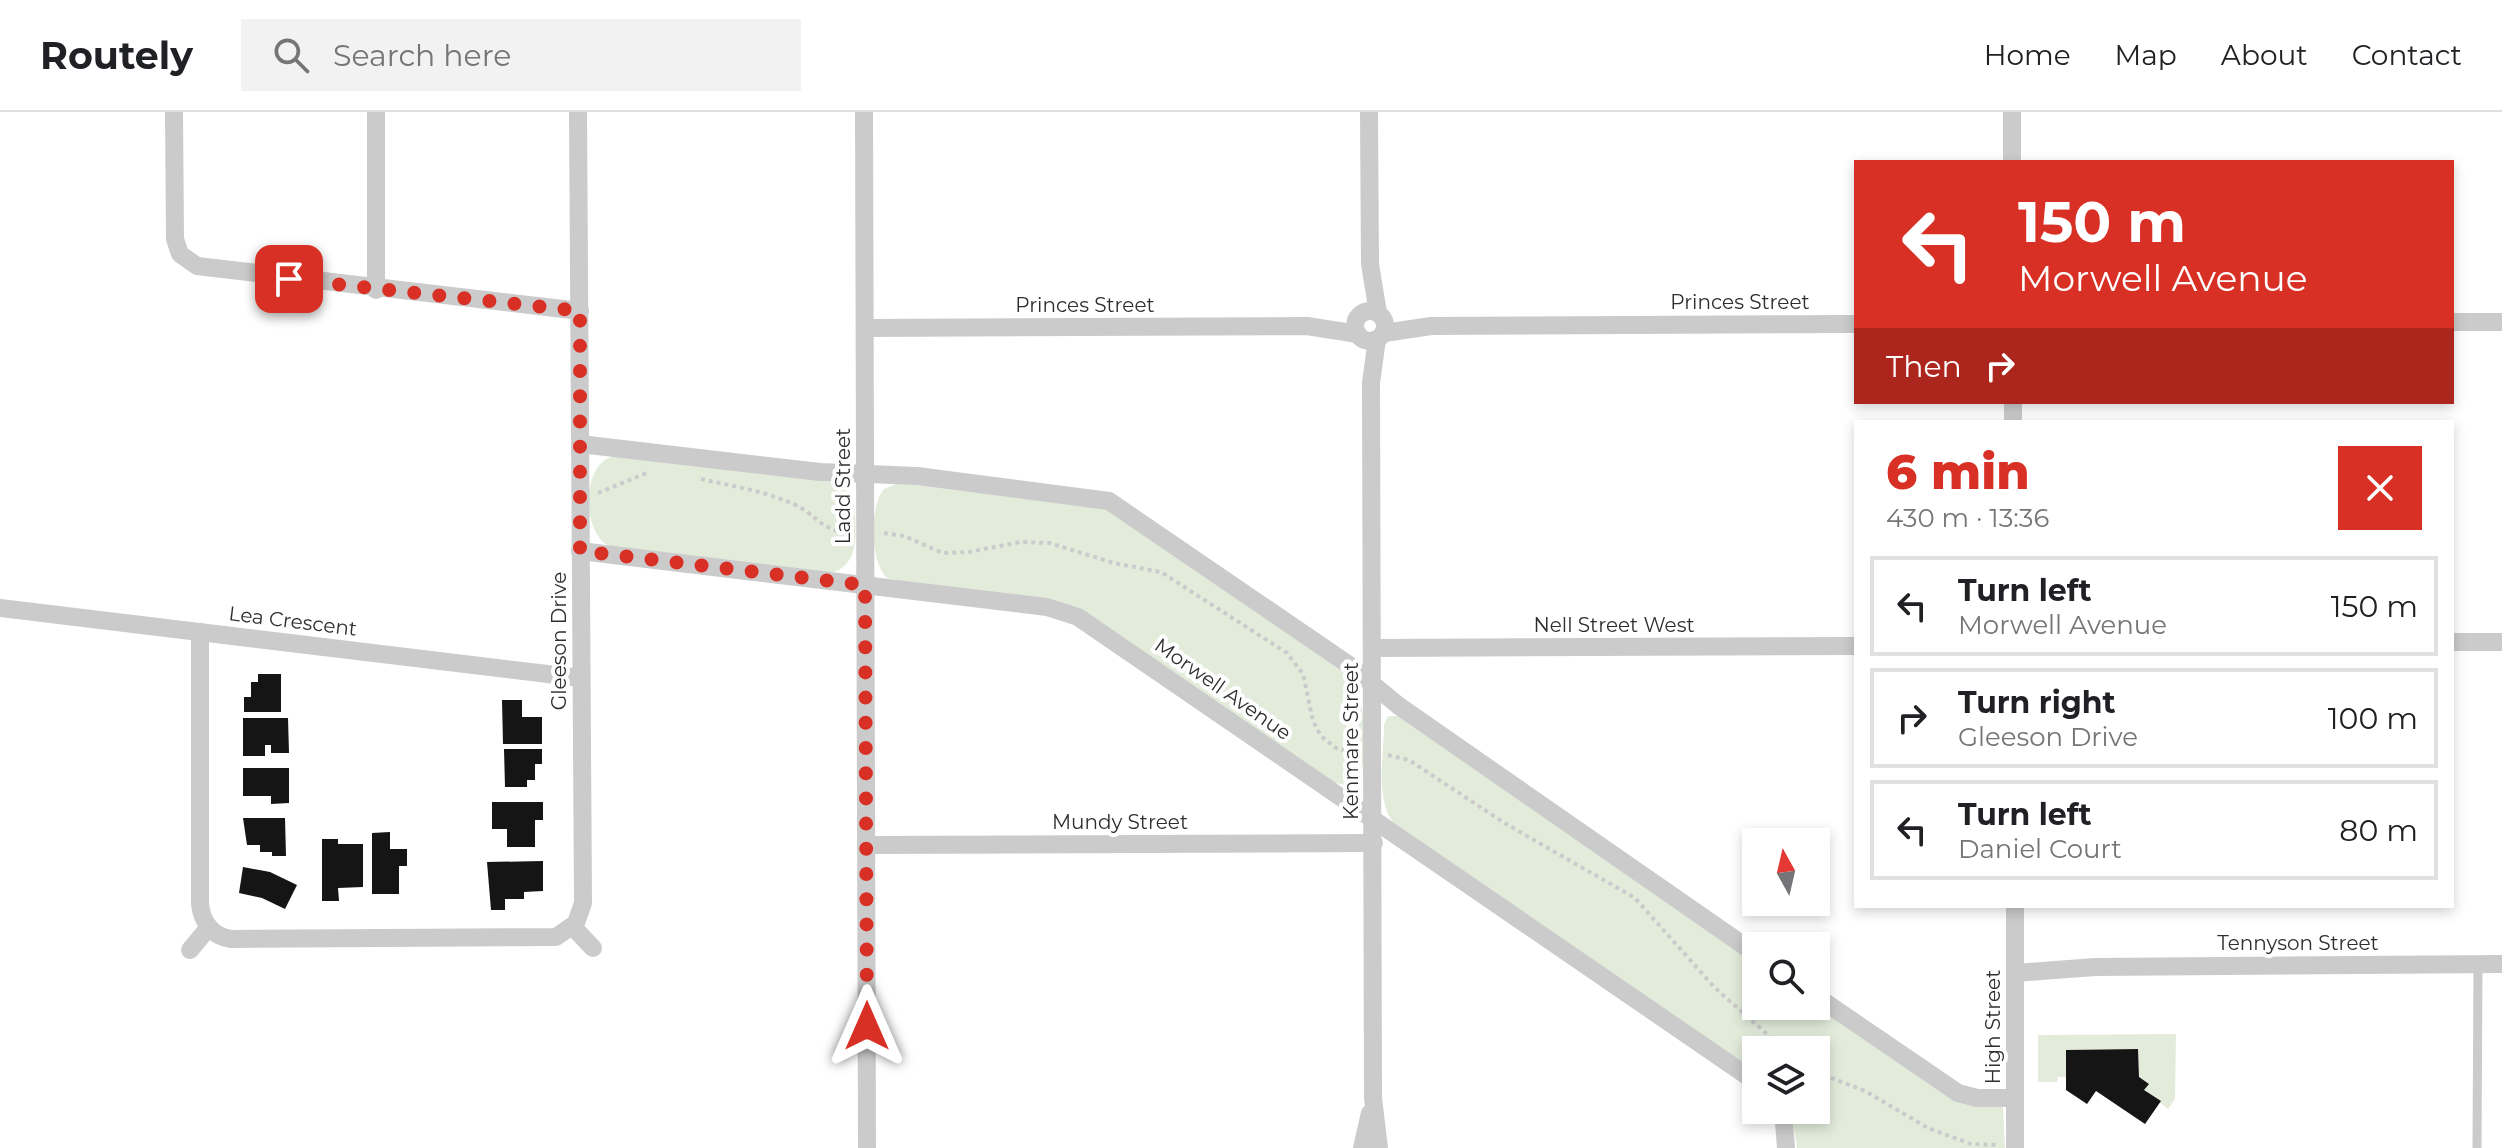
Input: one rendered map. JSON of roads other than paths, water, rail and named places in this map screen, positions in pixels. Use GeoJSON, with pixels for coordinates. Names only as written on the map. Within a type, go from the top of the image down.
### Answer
{"type":"FeatureCollection","features":[{"type":"Feature","properties":{"kind":"street"},"geometry":{"type":"LineString","coordinates":[[174,112],[175,239],[184,258],[209,270],[580,311]]}},
{"type":"Feature","properties":{"kind":"street"},"geometry":{"type":"LineString","coordinates":[[376,112],[376,290]]}},
{"type":"Feature","properties":{"kind":"street","name":"Gleeson Drive"},"geometry":{"type":"LineString","coordinates":[[573,927],[583,903],[578,112]]}},
{"type":"Feature","properties":{"kind":"street","name":"Ladd Street"},"geometry":{"type":"LineString","coordinates":[[864,112],[867,1148]]}},
{"type":"Feature","properties":{"kind":"street","name":"Kenmare Street"},"geometry":{"type":"LineString","coordinates":[[1369,112],[1373,1098],[1379,1148]]}},
{"type":"Feature","properties":{"kind":"street"},"geometry":{"type":"LineString","coordinates":[[2012,112],[2012,160]]}},
{"type":"Feature","properties":{"kind":"street"},"geometry":{"type":"LineString","coordinates":[[2454,322],[2502,322]]}},
{"type":"Feature","properties":{"kind":"street","name":"Princes Street"},"geometry":{"type":"LineString","coordinates":[[865,328],[1854,324]]}},
{"type":"Feature","properties":{"kind":"street"},"geometry":{"type":"LineString","coordinates":[[580,444],[820,472],[932,478],[1109,501],[1742,944]]}},
{"type":"Feature","properties":{"kind":"street","name":"Morwell Avenue"},"geometry":{"type":"LineString","coordinates":[[580,551],[1047,607],[1078,617],[1742,1072]]}},
{"type":"Feature","properties":{"kind":"street","name":"Lea Crescent"},"geometry":{"type":"LineString","coordinates":[[0,608],[581,678]]}},
{"type":"Feature","properties":{"kind":"street"},"geometry":{"type":"LineString","coordinates":[[200,632],[200,904],[209,927],[222,937],[246,939],[556,937],[573,927],[593,948]]}},
{"type":"Feature","properties":{"kind":"street"},"geometry":{"type":"LineString","coordinates":[[2454,642],[2502,642]]}},
{"type":"Feature","properties":{"kind":"street","name":"Nell Street West"},"geometry":{"type":"LineString","coordinates":[[1373,648],[1854,646]]}},
{"type":"Feature","properties":{"kind":"street","name":"Mundy Street"},"geometry":{"type":"LineString","coordinates":[[866,845],[1374,843]]}},
{"type":"Feature","properties":{"kind":"street","name":"High Street"},"geometry":{"type":"LineString","coordinates":[[2015,908],[2015,1147]]}},
{"type":"Feature","properties":{"kind":"street"},"geometry":{"type":"LineString","coordinates":[[190,950],[209,927]]}},
{"type":"Feature","properties":{"kind":"street","name":"Tennyson Street"},"geometry":{"type":"LineString","coordinates":[[2015,967],[2502,964]]}},
{"type":"Feature","properties":{"kind":"street"},"geometry":{"type":"LineString","coordinates":[[1830,1006],[1958,1093],[1977,1098],[2015,1098]]}},
{"type":"Feature","properties":{"kind":"street","name":"Kenmare Street"},"geometry":{"type":"LineString","coordinates":[[1362,1148],[1373,1098]]}},
{"type":"Feature","properties":{"kind":"street"},"geometry":{"type":"LineString","coordinates":[[1784,1124],[1786,1148]]}},
{"type":"Feature","properties":{"kind":"lane"},"geometry":{"type":"LineString","coordinates":[[2477,1148],[2478,964]]}}]}
